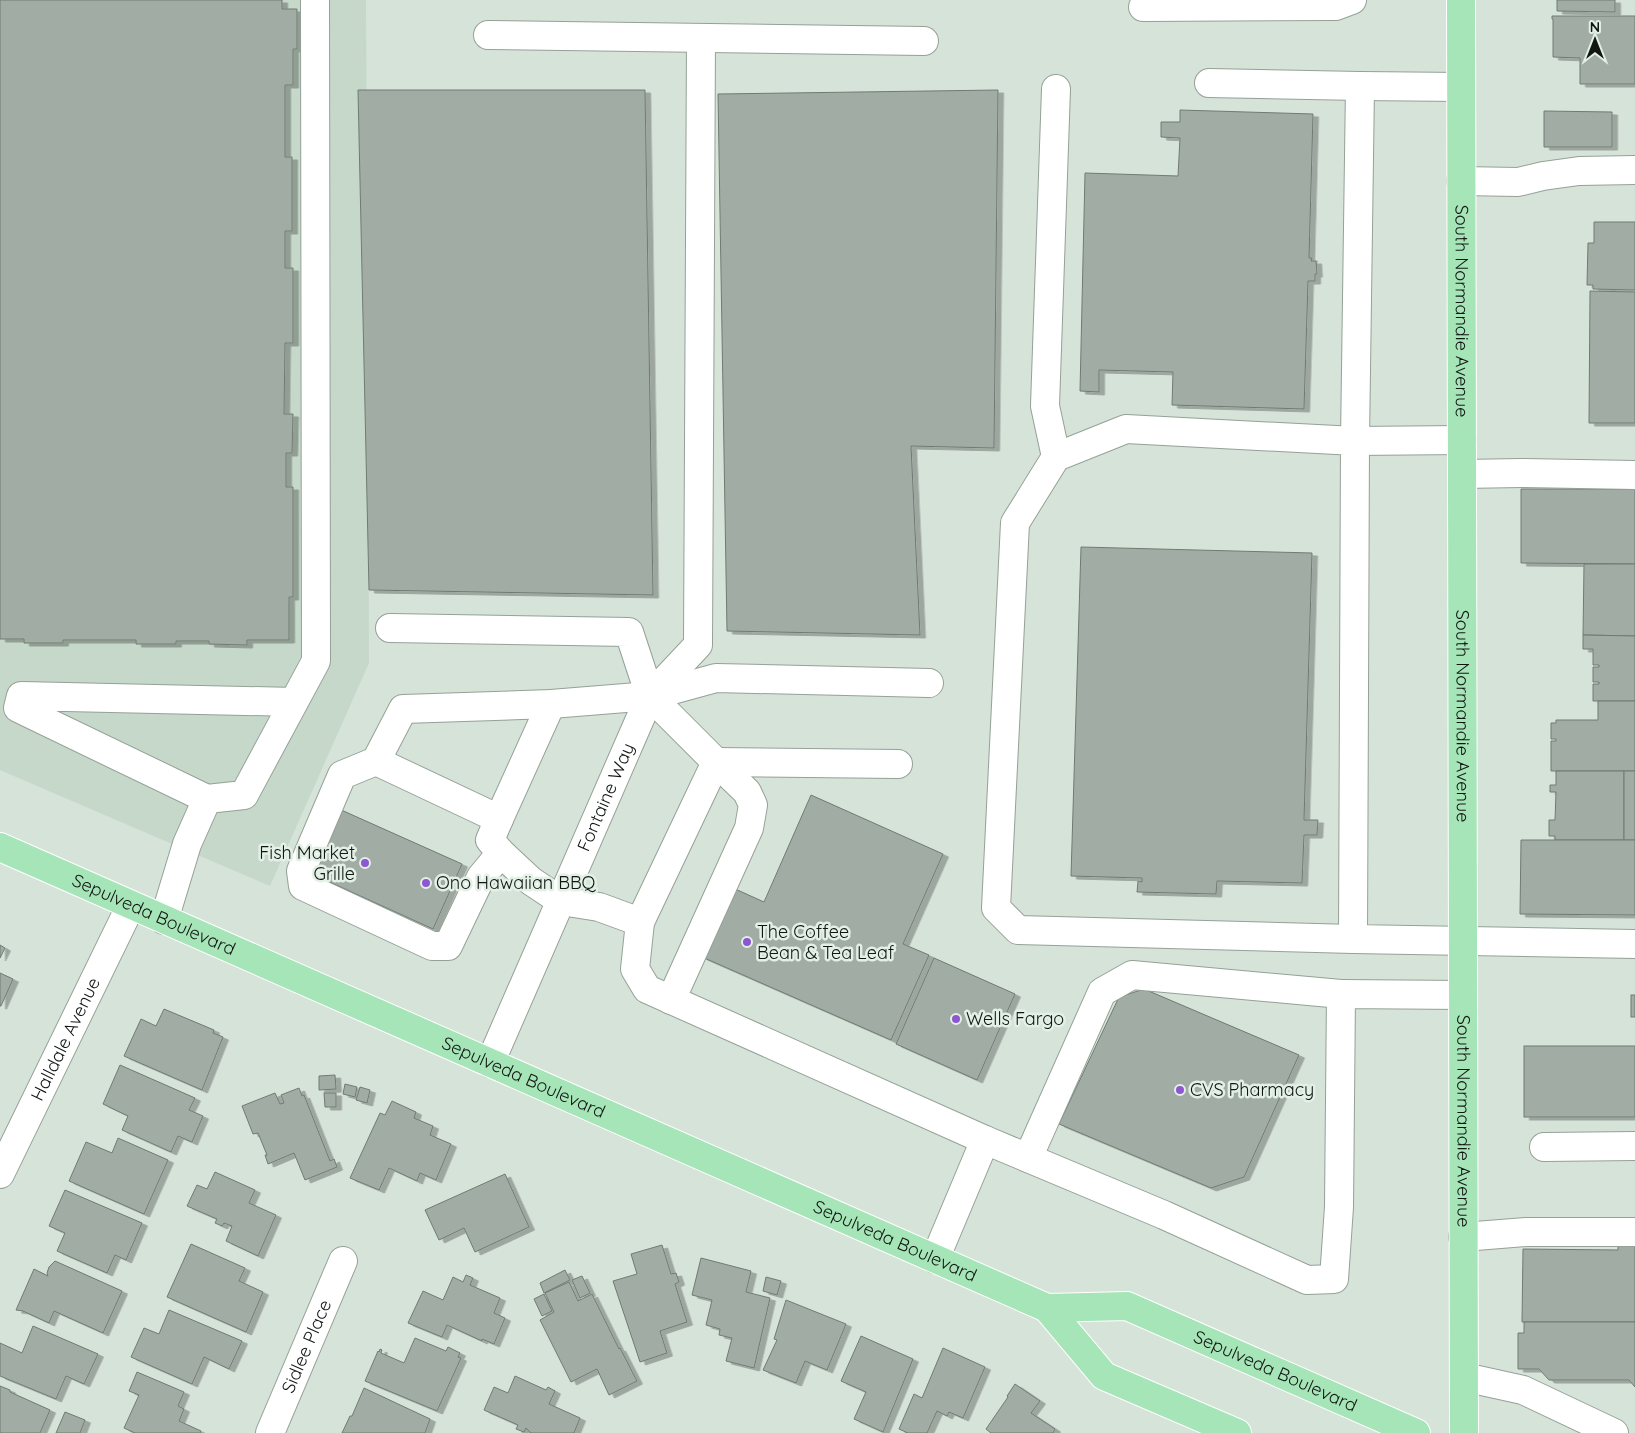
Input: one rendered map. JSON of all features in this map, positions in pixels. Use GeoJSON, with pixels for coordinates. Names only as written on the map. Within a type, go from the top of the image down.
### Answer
{"type":"FeatureCollection","features":[{"type":"Feature","properties":{"kind":"main road","name":"South Normandie Avenue"},"geometry":{"type":"LineString","coordinates":[[1461,0],[1464,1433]]}},
{"type":"Feature","properties":{"kind":"main road","name":"Sepulveda Boulevard"},"geometry":{"type":"LineString","coordinates":[[0,847],[1047,1308],[1127,1306],[1416,1433]]}},
{"type":"Feature","properties":{"kind":"main road","name":"Sepulveda Boulevard"},"geometry":{"type":"LineString","coordinates":[[1047,1308],[1104,1376],[1237,1433]]}},
{"type":"Feature","properties":{"kind":"street"},"geometry":{"type":"LineString","coordinates":[[294,702],[21,696],[18,708],[206,799],[244,795],[294,702],[316,661],[315,0]]}},
{"type":"Feature","properties":{"kind":"street"},"geometry":{"type":"LineString","coordinates":[[1143,7],[1336,6],[1352,0]]}},
{"type":"Feature","properties":{"kind":"street"},"geometry":{"type":"LineString","coordinates":[[488,35],[924,40]]}},
{"type":"Feature","properties":{"kind":"street","name":"Fontaine Way"},"geometry":{"type":"LineString","coordinates":[[490,1062],[650,696],[698,645],[701,38]]}},
{"type":"Feature","properties":{"kind":"street"},"geometry":{"type":"LineString","coordinates":[[1208,83],[1461,86]]}},
{"type":"Feature","properties":{"kind":"street"},"geometry":{"type":"LineString","coordinates":[[1353,939],[1355,441],[1360,86]]}},
{"type":"Feature","properties":{"kind":"street"},"geometry":{"type":"LineString","coordinates":[[1056,89],[1045,406],[1056,457]]}},
{"type":"Feature","properties":{"kind":"street"},"geometry":{"type":"LineString","coordinates":[[1461,182],[1518,182],[1579,171],[1635,170]]}},
{"type":"Feature","properties":{"kind":"street"},"geometry":{"type":"LineString","coordinates":[[1462,440],[1355,441],[1126,429],[1056,457],[1014,523],[996,908],[1018,930],[1462,942],[1635,944]]}},
{"type":"Feature","properties":{"kind":"street"},"geometry":{"type":"LineString","coordinates":[[1462,474],[1635,475]]}},
{"type":"Feature","properties":{"kind":"street"},"geometry":{"type":"LineString","coordinates":[[390,628],[629,632],[650,696],[747,792],[753,805],[749,828],[671,1000]]}},
{"type":"Feature","properties":{"kind":"street"},"geometry":{"type":"LineString","coordinates":[[501,853],[481,877],[448,946],[432,946],[303,886],[301,871],[342,775],[376,761],[403,709],[551,704],[650,696],[716,678],[930,683]]}},
{"type":"Feature","properties":{"kind":"street"},"geometry":{"type":"LineString","coordinates":[[551,704],[490,840],[531,881],[561,901],[599,907],[640,922]]}},
{"type":"Feature","properties":{"kind":"street"},"geometry":{"type":"LineString","coordinates":[[376,761],[499,819]]}},
{"type":"Feature","properties":{"kind":"street"},"geometry":{"type":"LineString","coordinates":[[716,762],[898,764]]}},
{"type":"Feature","properties":{"kind":"street"},"geometry":{"type":"LineString","coordinates":[[716,762],[640,922],[634,969],[647,989],[985,1140],[1164,1216],[1306,1280],[1334,1280],[1339,1208],[1341,994]]}},
{"type":"Feature","properties":{"kind":"street"},"geometry":{"type":"LineString","coordinates":[[164,920],[187,844],[206,799]]}},
{"type":"Feature","properties":{"kind":"street","name":"Halldale Avenue"},"geometry":{"type":"LineString","coordinates":[[0,1174],[131,905]]}},
{"type":"Feature","properties":{"kind":"street"},"geometry":{"type":"LineString","coordinates":[[1028,1158],[1102,992],[1132,975],[1341,994],[1462,995]]}},
{"type":"Feature","properties":{"kind":"street"},"geometry":{"type":"LineString","coordinates":[[935,1260],[985,1140]]}},
{"type":"Feature","properties":{"kind":"street"},"geometry":{"type":"LineString","coordinates":[[1544,1146],[1635,1146]]}},
{"type":"Feature","properties":{"kind":"street"},"geometry":{"type":"LineString","coordinates":[[1463,1238],[1526,1232],[1635,1232]]}},
{"type":"Feature","properties":{"kind":"street","name":"Sidlee Place"},"geometry":{"type":"LineString","coordinates":[[270,1433],[342,1261]]}},
{"type":"Feature","properties":{"kind":"street"},"geometry":{"type":"LineString","coordinates":[[1464,1377],[1523,1390],[1614,1433]]}},
{"type":"Feature","properties":{"kind":"shaded area"},"geometry":{"type":"Polygon","coordinates":[[[0,0],[366,0],[369,663],[270,886],[0,770],[0,0]]]}},
{"type":"Feature","properties":{"kind":"building"},"geometry":{"type":"Polygon","coordinates":[[[0,0],[282,0],[282,9],[297,9],[297,49],[293,49],[293,85],[285,85],[285,157],[292,157],[292,231],[285,231],[285,268],[293,268],[293,343],[285,343],[284,414],[293,414],[292,453],[286,453],[286,487],[293,487],[293,597],[289,597],[289,640],[247,640],[247,645],[209,644],[209,641],[176,641],[176,644],[136,644],[136,640],[63,640],[63,643],[24,643],[24,639],[0,639],[0,0]]]}},
{"type":"Feature","properties":{"kind":"building"},"geometry":{"type":"Polygon","coordinates":[[[1557,0],[1615,0],[1615,12],[1557,11],[1557,0]]]}},
{"type":"Feature","properties":{"kind":"building"},"geometry":{"type":"Polygon","coordinates":[[[1552,16],[1635,16],[1635,84],[1580,84],[1580,58],[1553,57],[1552,16]]]}},
{"type":"Feature","properties":{"kind":"building"},"geometry":{"type":"Polygon","coordinates":[[[358,90],[645,90],[653,595],[369,590],[358,90]]]}},
{"type":"Feature","properties":{"kind":"building"},"geometry":{"type":"Polygon","coordinates":[[[998,90],[994,448],[911,446],[920,635],[727,631],[718,94],[998,90]]]}},
{"type":"Feature","properties":{"kind":"building"},"geometry":{"type":"Polygon","coordinates":[[[1180,110],[1313,114],[1309,258],[1312,258],[1311,261],[1316,261],[1317,274],[1315,274],[1315,281],[1308,281],[1304,409],[1172,405],[1173,372],[1099,370],[1099,392],[1080,391],[1085,173],[1178,176],[1180,138],[1161,137],[1161,122],[1180,122],[1180,110]]]}},
{"type":"Feature","properties":{"kind":"building"},"geometry":{"type":"Polygon","coordinates":[[[1544,111],[1612,112],[1612,147],[1544,147],[1544,111]]]}},
{"type":"Feature","properties":{"kind":"building"},"geometry":{"type":"Polygon","coordinates":[[[1594,222],[1635,222],[1635,290],[1593,289],[1593,285],[1587,285],[1588,243],[1594,243],[1594,222]]]}},
{"type":"Feature","properties":{"kind":"building"},"geometry":{"type":"Polygon","coordinates":[[[1590,291],[1635,292],[1635,423],[1589,423],[1590,291]]]}},
{"type":"Feature","properties":{"kind":"building"},"geometry":{"type":"Polygon","coordinates":[[[1521,489],[1635,489],[1635,564],[1521,563],[1521,489]]]}},
{"type":"Feature","properties":{"kind":"building"},"geometry":{"type":"Polygon","coordinates":[[[1081,547],[1312,553],[1304,820],[1318,820],[1317,835],[1304,835],[1302,883],[1217,881],[1216,894],[1137,892],[1138,881],[1142,882],[1142,878],[1071,876],[1081,547]]]}},
{"type":"Feature","properties":{"kind":"building"},"geometry":{"type":"Polygon","coordinates":[[[1584,564],[1635,564],[1635,636],[1583,635],[1584,564]]]}},
{"type":"Feature","properties":{"kind":"building"},"geometry":{"type":"Polygon","coordinates":[[[1583,635],[1635,636],[1635,701],[1593,701],[1593,684],[1599,684],[1599,682],[1593,682],[1593,667],[1599,667],[1599,665],[1593,665],[1593,649],[1583,649],[1583,635]]]}},
{"type":"Feature","properties":{"kind":"building"},"geometry":{"type":"Polygon","coordinates":[[[1598,701],[1635,701],[1635,771],[1551,771],[1551,741],[1556,741],[1556,739],[1551,739],[1551,723],[1556,723],[1556,720],[1598,720],[1598,701]]]}},
{"type":"Feature","properties":{"kind":"building"},"geometry":{"type":"Polygon","coordinates":[[[1556,771],[1624,771],[1624,840],[1555,840],[1555,836],[1549,836],[1549,820],[1555,820],[1556,792],[1550,792],[1550,785],[1556,785],[1556,771]]]}},
{"type":"Feature","properties":{"kind":"building"},"geometry":{"type":"Polygon","coordinates":[[[1624,771],[1635,771],[1635,840],[1624,840],[1624,771]]]}},
{"type":"Feature","properties":{"kind":"building"},"geometry":{"type":"Polygon","coordinates":[[[811,795],[943,854],[903,944],[929,955],[891,1040],[702,957],[733,888],[764,902],[811,795]]]}},
{"type":"Feature","properties":{"kind":"building"},"geometry":{"type":"Polygon","coordinates":[[[339,809],[462,864],[433,929],[312,874],[339,809]]]}},
{"type":"Feature","properties":{"kind":"building"},"geometry":{"type":"Polygon","coordinates":[[[1521,840],[1635,840],[1635,915],[1520,914],[1521,840]]]}},
{"type":"Feature","properties":{"kind":"building"},"geometry":{"type":"Polygon","coordinates":[[[0,945],[5,948],[0,958],[0,945]]]}},
{"type":"Feature","properties":{"kind":"building","name":"Wells Fargo"},"geometry":{"type":"Polygon","coordinates":[[[934,958],[1015,994],[977,1080],[896,1044],[934,958]]]}},
{"type":"Feature","properties":{"kind":"building"},"geometry":{"type":"Polygon","coordinates":[[[0,973],[13,979],[1,1006],[0,1006],[0,973]]]}},
{"type":"Feature","properties":{"kind":"building","name":"CVS Pharmacy"},"geometry":{"type":"Polygon","coordinates":[[[1144,989],[1299,1055],[1244,1177],[1211,1188],[1059,1124],[1119,997],[1144,989]]]}},
{"type":"Feature","properties":{"kind":"building"},"geometry":{"type":"Polygon","coordinates":[[[1631,995],[1635,995],[1635,1017],[1631,1017],[1631,995]]]}},
{"type":"Feature","properties":{"kind":"building"},"geometry":{"type":"Polygon","coordinates":[[[164,1009],[214,1030],[213,1033],[223,1037],[202,1090],[124,1056],[141,1019],[156,1026],[164,1009]]]}},
{"type":"Feature","properties":{"kind":"building"},"geometry":{"type":"Polygon","coordinates":[[[1524,1046],[1635,1046],[1635,1117],[1524,1117],[1524,1046]]]}},
{"type":"Feature","properties":{"kind":"building"},"geometry":{"type":"Polygon","coordinates":[[[120,1065],[195,1098],[189,1110],[203,1116],[192,1142],[178,1136],[171,1152],[122,1130],[128,1116],[103,1104],[120,1065]]]}},
{"type":"Feature","properties":{"kind":"building"},"geometry":{"type":"Polygon","coordinates":[[[335,1075],[336,1089],[319,1090],[319,1076],[335,1075]]]}},
{"type":"Feature","properties":{"kind":"building"},"geometry":{"type":"Polygon","coordinates":[[[345,1084],[357,1087],[355,1097],[343,1094],[345,1084]]]}},
{"type":"Feature","properties":{"kind":"building"},"geometry":{"type":"Polygon","coordinates":[[[360,1087],[370,1090],[367,1103],[356,1100],[360,1087]]]}},
{"type":"Feature","properties":{"kind":"building"},"geometry":{"type":"Polygon","coordinates":[[[299,1088],[302,1096],[304,1095],[330,1161],[334,1159],[337,1167],[305,1180],[294,1153],[268,1164],[265,1155],[267,1155],[258,1133],[253,1134],[242,1106],[275,1093],[280,1104],[284,1103],[281,1095],[299,1088]]]}},
{"type":"Feature","properties":{"kind":"building"},"geometry":{"type":"Polygon","coordinates":[[[324,1093],[336,1093],[336,1107],[325,1107],[324,1093]]]}},
{"type":"Feature","properties":{"kind":"building"},"geometry":{"type":"Polygon","coordinates":[[[392,1101],[416,1112],[414,1118],[433,1126],[430,1135],[451,1144],[436,1180],[420,1173],[417,1181],[389,1168],[379,1190],[350,1178],[380,1113],[385,1115],[392,1101]]]}},
{"type":"Feature","properties":{"kind":"building"},"geometry":{"type":"Polygon","coordinates":[[[118,1138],[168,1160],[144,1214],[69,1181],[86,1142],[112,1153],[118,1138]]]}},
{"type":"Feature","properties":{"kind":"building"},"geometry":{"type":"Polygon","coordinates":[[[215,1172],[255,1190],[249,1203],[276,1215],[258,1256],[226,1241],[232,1226],[224,1223],[222,1226],[215,1223],[217,1219],[187,1206],[197,1185],[207,1189],[215,1172]]]}},
{"type":"Feature","properties":{"kind":"building"},"geometry":{"type":"Polygon","coordinates":[[[505,1174],[529,1227],[475,1252],[464,1228],[439,1240],[425,1210],[505,1174]]]}},
{"type":"Feature","properties":{"kind":"building"},"geometry":{"type":"Polygon","coordinates":[[[65,1190],[142,1223],[126,1260],[115,1255],[107,1273],[57,1251],[65,1233],[49,1226],[65,1190]]]}},
{"type":"Feature","properties":{"kind":"building"},"geometry":{"type":"Polygon","coordinates":[[[191,1244],[245,1268],[239,1281],[263,1292],[246,1332],[167,1297],[191,1244]]]}},
{"type":"Feature","properties":{"kind":"building"},"geometry":{"type":"Polygon","coordinates":[[[1618,1244],[1635,1244],[1635,1322],[1522,1322],[1523,1249],[1618,1250],[1618,1244]]]}},
{"type":"Feature","properties":{"kind":"building"},"geometry":{"type":"Polygon","coordinates":[[[662,1245],[671,1274],[676,1273],[679,1282],[675,1284],[687,1322],[660,1331],[667,1353],[640,1362],[613,1281],[637,1274],[631,1254],[662,1245]]]}},
{"type":"Feature","properties":{"kind":"building"},"geometry":{"type":"Polygon","coordinates":[[[701,1258],[751,1271],[746,1292],[770,1298],[754,1368],[726,1361],[732,1338],[719,1335],[720,1329],[706,1325],[712,1300],[692,1295],[701,1258]]]}},
{"type":"Feature","properties":{"kind":"building"},"geometry":{"type":"Polygon","coordinates":[[[55,1261],[122,1291],[103,1333],[54,1311],[49,1323],[23,1311],[16,1310],[34,1269],[48,1276],[49,1267],[55,1261]]]}},
{"type":"Feature","properties":{"kind":"building"},"geometry":{"type":"Polygon","coordinates":[[[565,1270],[570,1280],[544,1293],[540,1283],[565,1270]]]}},
{"type":"Feature","properties":{"kind":"building"},"geometry":{"type":"Polygon","coordinates":[[[466,1275],[473,1278],[470,1285],[500,1298],[494,1313],[505,1318],[494,1344],[482,1339],[482,1341],[447,1325],[442,1337],[408,1323],[423,1291],[443,1300],[453,1277],[463,1282],[466,1275]]]}},
{"type":"Feature","properties":{"kind":"building"},"geometry":{"type":"Polygon","coordinates":[[[582,1276],[590,1293],[580,1298],[572,1280],[582,1276]]]}},
{"type":"Feature","properties":{"kind":"building"},"geometry":{"type":"Polygon","coordinates":[[[766,1277],[781,1281],[777,1295],[763,1291],[766,1277]]]}},
{"type":"Feature","properties":{"kind":"building"},"geometry":{"type":"Polygon","coordinates":[[[569,1282],[578,1301],[592,1294],[637,1381],[609,1395],[597,1369],[571,1382],[540,1320],[554,1312],[545,1293],[569,1282]]]}},
{"type":"Feature","properties":{"kind":"building"},"geometry":{"type":"Polygon","coordinates":[[[544,1294],[552,1311],[542,1316],[534,1299],[544,1294]]]}},
{"type":"Feature","properties":{"kind":"building"},"geometry":{"type":"Polygon","coordinates":[[[786,1300],[846,1324],[827,1370],[805,1361],[796,1383],[763,1370],[777,1340],[774,1339],[786,1300]]]}},
{"type":"Feature","properties":{"kind":"building"},"geometry":{"type":"Polygon","coordinates":[[[169,1310],[242,1341],[229,1369],[204,1357],[192,1384],[131,1357],[144,1328],[159,1334],[169,1310]]]}},
{"type":"Feature","properties":{"kind":"building"},"geometry":{"type":"Polygon","coordinates":[[[1524,1322],[1635,1322],[1635,1387],[1629,1380],[1549,1380],[1539,1369],[1518,1369],[1518,1333],[1524,1333],[1524,1322]]]}},
{"type":"Feature","properties":{"kind":"building"},"geometry":{"type":"Polygon","coordinates":[[[33,1326],[98,1354],[84,1384],[66,1376],[56,1399],[0,1376],[0,1343],[22,1353],[33,1326]]]}},
{"type":"Feature","properties":{"kind":"building"},"geometry":{"type":"Polygon","coordinates":[[[861,1336],[913,1359],[883,1432],[854,1419],[866,1392],[841,1381],[861,1336]]]}},
{"type":"Feature","properties":{"kind":"building"},"geometry":{"type":"Polygon","coordinates":[[[415,1338],[446,1351],[448,1347],[460,1353],[458,1357],[461,1358],[437,1411],[365,1381],[380,1349],[382,1350],[381,1353],[404,1363],[415,1338]]]}},
{"type":"Feature","properties":{"kind":"building"},"geometry":{"type":"Polygon","coordinates":[[[943,1348],[985,1367],[963,1418],[949,1412],[947,1416],[937,1411],[927,1433],[908,1433],[899,1429],[914,1394],[922,1398],[943,1348]]]}},
{"type":"Feature","properties":{"kind":"building"},"geometry":{"type":"Polygon","coordinates":[[[137,1372],[184,1392],[178,1406],[184,1409],[179,1421],[201,1431],[200,1433],[135,1433],[124,1428],[139,1395],[129,1391],[137,1372]]]}},
{"type":"Feature","properties":{"kind":"building"},"geometry":{"type":"Polygon","coordinates":[[[515,1376],[546,1390],[548,1387],[555,1391],[549,1404],[580,1418],[574,1433],[531,1433],[526,1428],[524,1432],[516,1429],[518,1425],[484,1410],[494,1387],[508,1393],[515,1376]]]}},
{"type":"Feature","properties":{"kind":"building"},"geometry":{"type":"Polygon","coordinates":[[[1015,1384],[1040,1401],[1031,1413],[1055,1429],[1053,1433],[991,1433],[986,1429],[1015,1384]]]}},
{"type":"Feature","properties":{"kind":"building"},"geometry":{"type":"Polygon","coordinates":[[[0,1386],[50,1410],[40,1433],[0,1433],[0,1386]]]}},
{"type":"Feature","properties":{"kind":"building"},"geometry":{"type":"Polygon","coordinates":[[[364,1388],[430,1419],[425,1433],[342,1433],[350,1416],[352,1416],[364,1388]]]}},
{"type":"Feature","properties":{"kind":"building"},"geometry":{"type":"Polygon","coordinates":[[[65,1412],[85,1420],[80,1433],[56,1433],[65,1412]]]}},
{"type":"Feature","properties":{"kind":"place","name":"Fish Market Grille"},"geometry":{"type":"Point","coordinates":[365,863]}},
{"type":"Feature","properties":{"kind":"place","name":"Ono Hawaiian BBQ"},"geometry":{"type":"Point","coordinates":[426,883]}},
{"type":"Feature","properties":{"kind":"place","name":"The Coffee Bean & Tea Leaf"},"geometry":{"type":"Point","coordinates":[747,942]}},
{"type":"Feature","properties":{"kind":"place","name":"Wells Fargo"},"geometry":{"type":"Point","coordinates":[956,1019]}},
{"type":"Feature","properties":{"kind":"place","name":"CVS Pharmacy"},"geometry":{"type":"Point","coordinates":[1180,1090]}}]}
